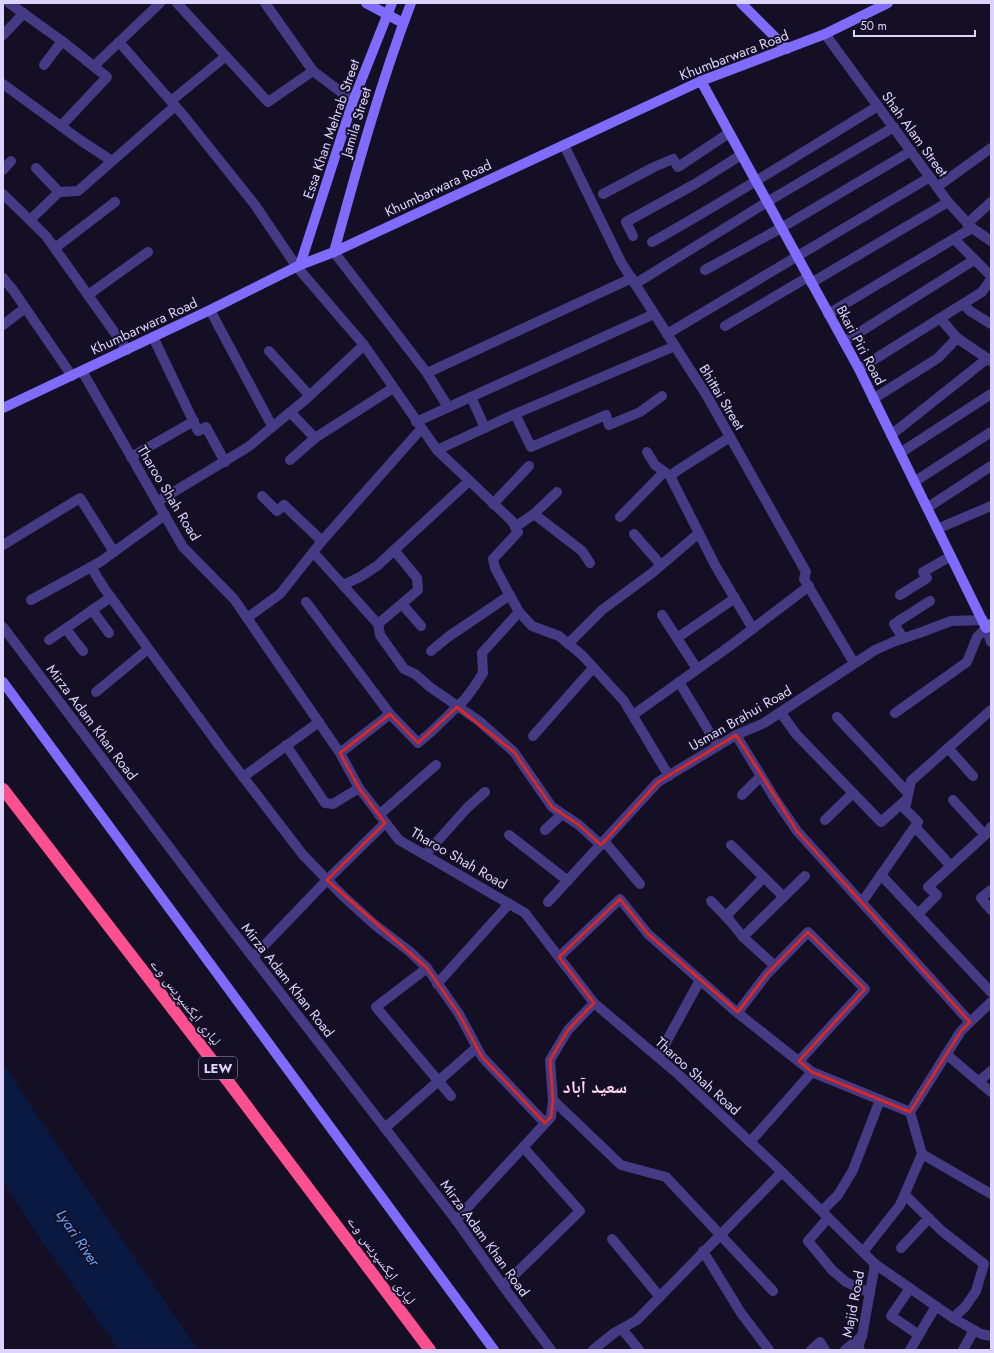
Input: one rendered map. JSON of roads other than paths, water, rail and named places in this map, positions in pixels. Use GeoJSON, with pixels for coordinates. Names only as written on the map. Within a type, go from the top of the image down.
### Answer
{"type":"FeatureCollection","features":[{"type":"Feature","properties":{"kind":"highway","name":"لیاری ایکسپریس وے"},"geometry":{"type":"LineString","coordinates":[[3,789],[218,1068],[430,1350]]}},
{"type":"Feature","properties":{"kind":"main road"},"geometry":{"type":"LineString","coordinates":[[366,3],[403,23]]}},
{"type":"Feature","properties":{"kind":"main road","name":"Essa Khan Mehrab Street"},"geometry":{"type":"LineString","coordinates":[[298,266],[353,101],[392,3]]}},
{"type":"Feature","properties":{"kind":"main road","name":"Jamila Street"},"geometry":{"type":"LineString","coordinates":[[334,252],[363,145],[380,90],[411,3]]}},
{"type":"Feature","properties":{"kind":"main road"},"geometry":{"type":"LineString","coordinates":[[741,3],[786,49]]}},
{"type":"Feature","properties":{"kind":"main road","name":"Khumbarwara Road"},"geometry":{"type":"LineString","coordinates":[[3,408],[127,350],[298,266],[334,252],[701,81],[825,34],[888,3]]}},
{"type":"Feature","properties":{"kind":"main road","name":"Bkari Piri Road"},"geometry":{"type":"LineString","coordinates":[[701,81],[859,369],[937,529],[987,624]]}},
{"type":"Feature","properties":{"kind":"main road"},"geometry":{"type":"LineString","coordinates":[[3,682],[494,1350]]}},
{"type":"Feature","properties":{"kind":"street"},"geometry":{"type":"LineString","coordinates":[[9,3],[62,41],[107,77],[61,126]]}},
{"type":"Feature","properties":{"kind":"street"},"geometry":{"type":"LineString","coordinates":[[94,66],[160,3]]}},
{"type":"Feature","properties":{"kind":"street"},"geometry":{"type":"LineString","coordinates":[[178,3],[268,102],[313,71]]}},
{"type":"Feature","properties":{"kind":"street"},"geometry":{"type":"LineString","coordinates":[[265,3],[313,71],[353,101]]}},
{"type":"Feature","properties":{"kind":"street"},"geometry":{"type":"LineString","coordinates":[[3,35],[24,13]]}},
{"type":"Feature","properties":{"kind":"street","name":"Shah Alam Street"},"geometry":{"type":"LineString","coordinates":[[825,34],[948,202],[969,226],[991,242]]}},
{"type":"Feature","properties":{"kind":"street"},"geometry":{"type":"LineString","coordinates":[[44,65],[62,41]]}},
{"type":"Feature","properties":{"kind":"street"},"geometry":{"type":"LineString","coordinates":[[119,42],[173,103],[255,205],[298,266],[364,345],[436,450],[512,521],[518,532],[493,559],[495,568],[519,612],[532,626],[559,636],[582,655],[594,668],[624,701],[669,776]]}},
{"type":"Feature","properties":{"kind":"street"},"geometry":{"type":"LineString","coordinates":[[30,220],[59,192],[78,191],[226,56]]}},
{"type":"Feature","properties":{"kind":"street"},"geometry":{"type":"LineString","coordinates":[[3,84],[112,161]]}},
{"type":"Feature","properties":{"kind":"street"},"geometry":{"type":"LineString","coordinates":[[652,242],[716,206],[878,106]]}},
{"type":"Feature","properties":{"kind":"street"},"geometry":{"type":"LineString","coordinates":[[427,374],[633,281],[894,127]]}},
{"type":"Feature","properties":{"kind":"street"},"geometry":{"type":"LineString","coordinates":[[603,194],[654,167],[673,159],[678,167],[729,133]]}},
{"type":"Feature","properties":{"kind":"street","name":"Bhittai Street"},"geometry":{"type":"LineString","coordinates":[[564,145],[621,262],[707,396],[806,572],[804,579],[854,663]]}},
{"type":"Feature","properties":{"kind":"street"},"geometry":{"type":"LineString","coordinates":[[937,187],[991,148]]}},
{"type":"Feature","properties":{"kind":"street"},"geometry":{"type":"LineString","coordinates":[[705,270],[781,228],[911,151]]}},
{"type":"Feature","properties":{"kind":"street"},"geometry":{"type":"LineString","coordinates":[[633,236],[626,222],[695,184],[741,155]]}},
{"type":"Feature","properties":{"kind":"street"},"geometry":{"type":"LineString","coordinates":[[3,170],[11,160]]}},
{"type":"Feature","properties":{"kind":"street"},"geometry":{"type":"LineString","coordinates":[[36,168],[59,192]]}},
{"type":"Feature","properties":{"kind":"street"},"geometry":{"type":"LineString","coordinates":[[667,334],[930,177]]}},
{"type":"Feature","properties":{"kind":"street"},"geometry":{"type":"LineString","coordinates":[[3,194],[46,236],[127,350]]}},
{"type":"Feature","properties":{"kind":"street"},"geometry":{"type":"LineString","coordinates":[[55,248],[115,202]]}},
{"type":"Feature","properties":{"kind":"street"},"geometry":{"type":"LineString","coordinates":[[725,326],[948,202]]}},
{"type":"Feature","properties":{"kind":"street"},"geometry":{"type":"LineString","coordinates":[[828,314],[954,239],[969,226],[991,202]]}},
{"type":"Feature","properties":{"kind":"street"},"geometry":{"type":"LineString","coordinates":[[954,239],[991,276]]}},
{"type":"Feature","properties":{"kind":"street"},"geometry":{"type":"LineString","coordinates":[[88,295],[148,252]]}},
{"type":"Feature","properties":{"kind":"street"},"geometry":{"type":"LineString","coordinates":[[334,252],[427,374],[448,407]]}},
{"type":"Feature","properties":{"kind":"street"},"geometry":{"type":"LineString","coordinates":[[844,342],[974,260]]}},
{"type":"Feature","properties":{"kind":"street"},"geometry":{"type":"LineString","coordinates":[[3,278],[72,376]]}},
{"type":"Feature","properties":{"kind":"street"},"geometry":{"type":"LineString","coordinates":[[859,369],[982,292],[991,280]]}},
{"type":"Feature","properties":{"kind":"street"},"geometry":{"type":"LineString","coordinates":[[963,304],[970,311],[991,324]]}},
{"type":"Feature","properties":{"kind":"street"},"geometry":{"type":"LineString","coordinates":[[3,325],[25,308]]}},
{"type":"Feature","properties":{"kind":"street"},"geometry":{"type":"LineString","coordinates":[[210,310],[272,426]]}},
{"type":"Feature","properties":{"kind":"street"},"geometry":{"type":"LineString","coordinates":[[247,618],[280,594],[322,541],[419,425],[448,407],[471,396],[654,314]]}},
{"type":"Feature","properties":{"kind":"street"},"geometry":{"type":"LineString","coordinates":[[891,435],[989,359],[956,338],[940,318]]}},
{"type":"Feature","properties":{"kind":"street"},"geometry":{"type":"LineString","coordinates":[[153,337],[198,431],[206,427],[225,462]]}},
{"type":"Feature","properties":{"kind":"street"},"geometry":{"type":"LineString","coordinates":[[874,399],[938,358],[956,338]]}},
{"type":"Feature","properties":{"kind":"street"},"geometry":{"type":"LineString","coordinates":[[157,502],[248,447],[309,396],[364,345]]}},
{"type":"Feature","properties":{"kind":"street"},"geometry":{"type":"LineString","coordinates":[[436,450],[515,414],[675,346]]}},
{"type":"Feature","properties":{"kind":"street"},"geometry":{"type":"LineString","coordinates":[[269,351],[309,396]]}},
{"type":"Feature","properties":{"kind":"street","name":"Tharoo Shah Road"},"geometry":{"type":"LineString","coordinates":[[82,371],[182,547],[234,599],[319,722],[340,754],[359,788],[399,840],[525,913],[594,1003],[679,1074],[783,1173],[875,1264],[954,1318],[981,1334],[991,1336]]}},
{"type":"Feature","properties":{"kind":"street"},"geometry":{"type":"LineString","coordinates":[[290,460],[315,438],[393,388]]}},
{"type":"Feature","properties":{"kind":"street"},"geometry":{"type":"LineString","coordinates":[[900,453],[991,394]]}},
{"type":"Feature","properties":{"kind":"street"},"geometry":{"type":"LineString","coordinates":[[471,396],[485,428]]}},
{"type":"Feature","properties":{"kind":"street"},"geometry":{"type":"LineString","coordinates":[[515,414],[531,447],[606,415],[609,425],[640,412],[662,396]]}},
{"type":"Feature","properties":{"kind":"street"},"geometry":{"type":"LineString","coordinates":[[290,412],[315,438]]}},
{"type":"Feature","properties":{"kind":"street"},"geometry":{"type":"LineString","coordinates":[[131,457],[194,422]]}},
{"type":"Feature","properties":{"kind":"street"},"geometry":{"type":"LineString","coordinates":[[914,482],[991,432]]}},
{"type":"Feature","properties":{"kind":"street"},"geometry":{"type":"LineString","coordinates":[[620,517],[667,474],[678,470],[730,437]]}},
{"type":"Feature","properties":{"kind":"street"},"geometry":{"type":"LineString","coordinates":[[647,452],[655,465],[667,474],[715,565],[753,629]]}},
{"type":"Feature","properties":{"kind":"street"},"geometry":{"type":"LineString","coordinates":[[493,504],[529,466]]}},
{"type":"Feature","properties":{"kind":"street"},"geometry":{"type":"LineString","coordinates":[[927,508],[991,466]]}},
{"type":"Feature","properties":{"kind":"street"},"geometry":{"type":"LineString","coordinates":[[343,585],[360,577],[377,566],[469,481]]}},
{"type":"Feature","properties":{"kind":"street"},"geometry":{"type":"LineString","coordinates":[[515,527],[534,514],[557,492]]}},
{"type":"Feature","properties":{"kind":"street"},"geometry":{"type":"LineString","coordinates":[[262,496],[277,511],[284,505],[322,541]]}},
{"type":"Feature","properties":{"kind":"street"},"geometry":{"type":"LineString","coordinates":[[3,546],[80,498],[114,552]]}},
{"type":"Feature","properties":{"kind":"street"},"geometry":{"type":"LineString","coordinates":[[937,529],[991,506]]}},
{"type":"Feature","properties":{"kind":"street"},"geometry":{"type":"LineString","coordinates":[[534,514],[582,551],[590,563]]}},
{"type":"Feature","properties":{"kind":"street"},"geometry":{"type":"LineString","coordinates":[[31,600],[91,567],[164,516]]}},
{"type":"Feature","properties":{"kind":"street"},"geometry":{"type":"LineString","coordinates":[[568,644],[602,610],[661,566],[699,533]]}},
{"type":"Feature","properties":{"kind":"street"},"geometry":{"type":"LineString","coordinates":[[634,534],[661,566]]}},
{"type":"Feature","properties":{"kind":"street"},"geometry":{"type":"LineString","coordinates":[[378,624],[418,590],[417,578],[394,550]]}},
{"type":"Feature","properties":{"kind":"street"},"geometry":{"type":"LineString","coordinates":[[313,552],[378,624],[380,635],[404,669],[415,674],[479,721],[514,752],[552,807],[602,843],[640,884]]}},
{"type":"Feature","properties":{"kind":"street"},"geometry":{"type":"LineString","coordinates":[[900,595],[927,578],[923,572],[951,556]]}},
{"type":"Feature","properties":{"kind":"street"},"geometry":{"type":"LineString","coordinates":[[91,567],[148,648],[243,777],[303,855],[343,896],[427,968],[459,1014],[482,1057],[545,1123]]}},
{"type":"Feature","properties":{"kind":"street"},"geometry":{"type":"LineString","coordinates":[[633,715],[753,629],[809,586]]}},
{"type":"Feature","properties":{"kind":"street"},"geometry":{"type":"LineString","coordinates":[[431,651],[510,595]]}},
{"type":"Feature","properties":{"kind":"street"},"geometry":{"type":"LineString","coordinates":[[49,640],[111,597]]}},
{"type":"Feature","properties":{"kind":"street"},"geometry":{"type":"LineString","coordinates":[[677,638],[735,598]]}},
{"type":"Feature","properties":{"kind":"street"},"geometry":{"type":"LineString","coordinates":[[903,638],[894,624],[930,601]]}},
{"type":"Feature","properties":{"kind":"street"},"geometry":{"type":"LineString","coordinates":[[306,602],[390,714],[418,743],[465,699],[483,673],[482,653],[519,612]]}},
{"type":"Feature","properties":{"kind":"street"},"geometry":{"type":"LineString","coordinates":[[402,604],[421,626]]}},
{"type":"Feature","properties":{"kind":"street"},"geometry":{"type":"LineString","coordinates":[[92,610],[109,634]]}},
{"type":"Feature","properties":{"kind":"street"},"geometry":{"type":"LineString","coordinates":[[662,615],[697,669]]}},
{"type":"Feature","properties":{"kind":"street","name":"Usman Brahui Road"},"geometry":{"type":"LineString","coordinates":[[548,902],[658,782],[736,735],[764,723],[781,713],[875,650],[950,620],[987,624]]}},
{"type":"Feature","properties":{"kind":"street"},"geometry":{"type":"LineString","coordinates":[[987,624],[991,642]]}},
{"type":"Feature","properties":{"kind":"street"},"geometry":{"type":"LineString","coordinates":[[895,713],[967,662],[977,637],[987,624]]}},
{"type":"Feature","properties":{"kind":"street","name":"Mirza Adam Khan Road"},"geometry":{"type":"LineString","coordinates":[[3,627],[253,957],[456,1220],[551,1350]]}},
{"type":"Feature","properties":{"kind":"street"},"geometry":{"type":"LineString","coordinates":[[66,628],[84,651]]}},
{"type":"Feature","properties":{"kind":"street"},"geometry":{"type":"LineString","coordinates":[[96,692],[148,648]]}},
{"type":"Feature","properties":{"kind":"street"},"geometry":{"type":"LineString","coordinates":[[533,736],[594,668]]}},
{"type":"Feature","properties":{"kind":"street"},"geometry":{"type":"LineString","coordinates":[[679,682],[718,746]]}},
{"type":"Feature","properties":{"kind":"street"},"geometry":{"type":"LineString","coordinates":[[862,902],[918,822],[905,809],[911,781],[991,710]]}},
{"type":"Feature","properties":{"kind":"street"},"geometry":{"type":"LineString","coordinates":[[781,713],[796,734],[881,822],[908,796]]}},
{"type":"Feature","properties":{"kind":"street"},"geometry":{"type":"LineString","coordinates":[[340,754],[390,714]]}},
{"type":"Feature","properties":{"kind":"street"},"geometry":{"type":"LineString","coordinates":[[837,717],[908,796]]}},
{"type":"Feature","properties":{"kind":"street"},"geometry":{"type":"LineString","coordinates":[[243,777],[319,722]]}},
{"type":"Feature","properties":{"kind":"street"},"geometry":{"type":"LineString","coordinates":[[736,735],[797,831],[970,1022]]}},
{"type":"Feature","properties":{"kind":"street"},"geometry":{"type":"LineString","coordinates":[[286,746],[325,803],[333,804],[359,788]]}},
{"type":"Feature","properties":{"kind":"street"},"geometry":{"type":"LineString","coordinates":[[948,748],[973,776]]}},
{"type":"Feature","properties":{"kind":"street"},"geometry":{"type":"LineString","coordinates":[[379,815],[436,765]]}},
{"type":"Feature","properties":{"kind":"street"},"geometry":{"type":"LineString","coordinates":[[742,795],[761,776]]}},
{"type":"Feature","properties":{"kind":"street"},"geometry":{"type":"LineString","coordinates":[[425,855],[468,807],[485,792]]}},
{"type":"Feature","properties":{"kind":"street"},"geometry":{"type":"LineString","coordinates":[[825,820],[854,793]]}},
{"type":"Feature","properties":{"kind":"street"},"geometry":{"type":"LineString","coordinates":[[918,914],[937,895],[928,887],[988,831],[953,800]]}},
{"type":"Feature","properties":{"kind":"street"},"geometry":{"type":"LineString","coordinates":[[545,830],[562,814]]}},
{"type":"Feature","properties":{"kind":"street"},"geometry":{"type":"LineString","coordinates":[[253,957],[327,880],[385,823]]}},
{"type":"Feature","properties":{"kind":"street"},"geometry":{"type":"LineString","coordinates":[[915,827],[951,866]]}},
{"type":"Feature","properties":{"kind":"street"},"geometry":{"type":"LineString","coordinates":[[509,835],[568,881]]}},
{"type":"Feature","properties":{"kind":"street"},"geometry":{"type":"LineString","coordinates":[[731,845],[784,897]]}},
{"type":"Feature","properties":{"kind":"street"},"geometry":{"type":"LineString","coordinates":[[881,875],[991,992]]}},
{"type":"Feature","properties":{"kind":"street"},"geometry":{"type":"LineString","coordinates":[[743,937],[805,876]]}},
{"type":"Feature","properties":{"kind":"street"},"geometry":{"type":"LineString","coordinates":[[726,916],[764,877]]}},
{"type":"Feature","properties":{"kind":"street"},"geometry":{"type":"LineString","coordinates":[[991,890],[982,898],[991,910]]}},
{"type":"Feature","properties":{"kind":"street"},"geometry":{"type":"LineString","coordinates":[[559,957],[620,899],[648,934],[738,1012],[812,1072],[910,1112]]}},
{"type":"Feature","properties":{"kind":"street"},"geometry":{"type":"LineString","coordinates":[[711,901],[726,916],[743,937],[774,966]]}},
{"type":"Feature","properties":{"kind":"street"},"geometry":{"type":"LineString","coordinates":[[437,984],[509,904]]}},
{"type":"Feature","properties":{"kind":"street"},"geometry":{"type":"LineString","coordinates":[[738,1012],[774,966],[808,932],[865,989],[798,1061]]}},
{"type":"Feature","properties":{"kind":"street"},"geometry":{"type":"LineString","coordinates":[[427,968],[376,1007],[451,1096]]}},
{"type":"Feature","properties":{"kind":"street"},"geometry":{"type":"LineString","coordinates":[[658,1057],[700,980]]}},
{"type":"Feature","properties":{"kind":"street"},"geometry":{"type":"LineString","coordinates":[[863,1252],[900,1205],[922,1154],[910,1112],[960,1031],[991,1002]]}},
{"type":"Feature","properties":{"kind":"street"},"geometry":{"type":"LineString","coordinates":[[456,1220],[550,1117],[553,1100],[550,1060],[568,1030],[594,1003]]}},
{"type":"Feature","properties":{"kind":"street"},"geometry":{"type":"LineString","coordinates":[[385,1128],[476,1048]]}},
{"type":"Feature","properties":{"kind":"street"},"geometry":{"type":"LineString","coordinates":[[946,1054],[991,1092]]}},
{"type":"Feature","properties":{"kind":"street"},"geometry":{"type":"LineString","coordinates":[[979,1081],[991,1071]]}},
{"type":"Feature","properties":{"kind":"street"},"geometry":{"type":"LineString","coordinates":[[750,1142],[812,1072]]}},
{"type":"Feature","properties":{"kind":"street"},"geometry":{"type":"LineString","coordinates":[[553,1100],[621,1165],[666,1177],[773,1291]]}},
{"type":"Feature","properties":{"kind":"street"},"geometry":{"type":"LineString","coordinates":[[870,1293],[846,1282],[832,1270],[808,1241],[853,1170],[880,1100]]}},
{"type":"Feature","properties":{"kind":"street"},"geometry":{"type":"LineString","coordinates":[[503,1286],[580,1211],[523,1147]]}},
{"type":"Feature","properties":{"kind":"street"},"geometry":{"type":"LineString","coordinates":[[922,1154],[991,1194]]}},
{"type":"Feature","properties":{"kind":"street"},"geometry":{"type":"LineString","coordinates":[[593,1350],[637,1320],[778,1176],[783,1173]]}},
{"type":"Feature","properties":{"kind":"street"},"geometry":{"type":"LineString","coordinates":[[904,1195],[942,1231],[984,1264],[976,1291],[965,1307],[954,1318]]}},
{"type":"Feature","properties":{"kind":"street"},"geometry":{"type":"LineString","coordinates":[[901,1248],[929,1218]]}},
{"type":"Feature","properties":{"kind":"street"},"geometry":{"type":"LineString","coordinates":[[612,1239],[660,1297]]}},
{"type":"Feature","properties":{"kind":"street"},"geometry":{"type":"LineString","coordinates":[[703,1252],[741,1313],[770,1350]]}},
{"type":"Feature","properties":{"kind":"street","name":"Majid Road"},"geometry":{"type":"LineString","coordinates":[[860,1350],[858,1347],[862,1336],[875,1264]]}},
{"type":"Feature","properties":{"kind":"street"},"geometry":{"type":"LineString","coordinates":[[910,1288],[891,1316],[919,1335]]}},
{"type":"Feature","properties":{"kind":"street"},"geometry":{"type":"LineString","coordinates":[[910,1350],[936,1306]]}},
{"type":"Feature","properties":{"kind":"street"},"geometry":{"type":"LineString","coordinates":[[622,1329],[639,1350]]}},
{"type":"Feature","properties":{"kind":"street"},"geometry":{"type":"LineString","coordinates":[[963,1350],[974,1330]]}},
{"type":"Feature","properties":{"kind":"street"},"geometry":{"type":"LineString","coordinates":[[846,1350],[862,1336]]}},
{"type":"Feature","properties":{"kind":"street"},"geometry":{"type":"LineString","coordinates":[[811,1350],[820,1342],[825,1350]]}},
{"type":"Feature","properties":{"kind":"water","name":"Lyari River"},"geometry":{"type":"Polygon","coordinates":[[[3,1063],[36,1114],[198,1350],[119,1350],[39,1237],[3,1181],[3,1063]]]}},
{"type":"Feature","properties":{"kind":"district","name":"سعید آباد"},"geometry":{"type":"Point","coordinates":[595,1087]}}]}
